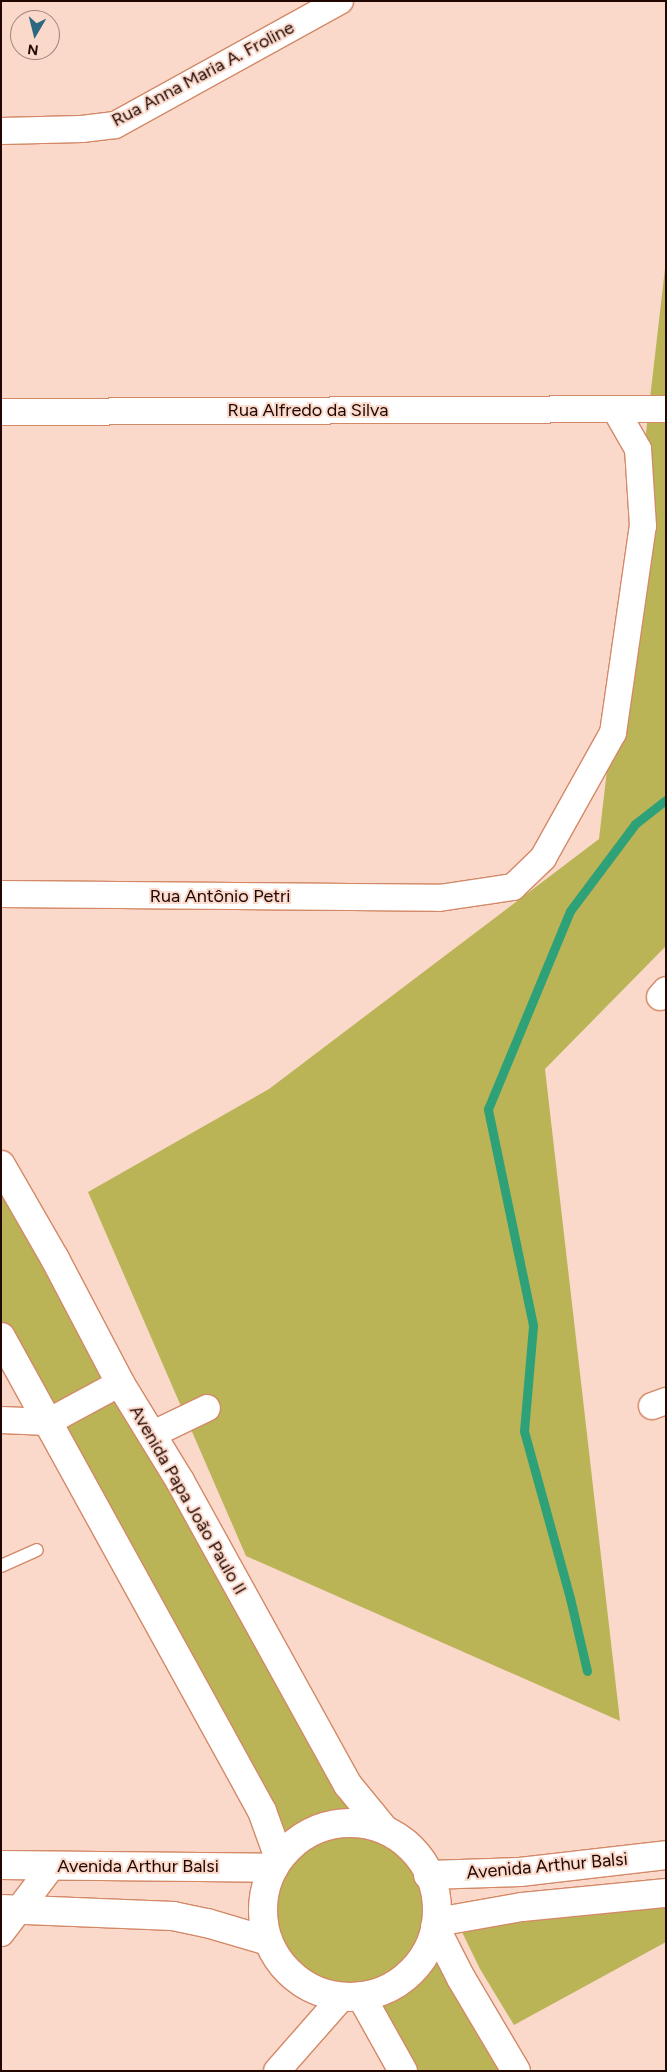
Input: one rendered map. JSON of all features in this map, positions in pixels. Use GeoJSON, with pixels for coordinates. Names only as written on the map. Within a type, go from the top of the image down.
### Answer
{"type":"FeatureCollection","features":[{"type":"Feature","properties":{"kind":"main road","name":"Avenida Papa João Paulo II"},"geometry":{"type":"LineString","coordinates":[[1,1165],[55,1259],[120,1383],[180,1481],[348,1785],[384,1829]]}},
{"type":"Feature","properties":{"kind":"main road"},"geometry":{"type":"LineString","coordinates":[[1,1337],[262,1812],[276,1863]]}},
{"type":"Feature","properties":{"kind":"main road"},"geometry":{"type":"LineString","coordinates":[[355,1823],[384,1829],[408,1845],[428,1875],[436,1894],[436,1924],[428,1949],[412,1972],[388,1989],[352,1997],[305,1984],[283,1966],[268,1941],[262,1912],[266,1884],[276,1863],[300,1838],[327,1826],[355,1823]]}},
{"type":"Feature","properties":{"kind":"main road","name":"Avenida Arthur Balsi"},"geometry":{"type":"LineString","coordinates":[[428,1875],[520,1872],[666,1855]]}},
{"type":"Feature","properties":{"kind":"main road","name":"Avenida Arthur Balsi"},"geometry":{"type":"LineString","coordinates":[[1,1865],[276,1863]]}},
{"type":"Feature","properties":{"kind":"main road"},"geometry":{"type":"LineString","coordinates":[[436,1924],[522,1906],[666,1893]]}},
{"type":"Feature","properties":{"kind":"main road"},"geometry":{"type":"LineString","coordinates":[[11,1909],[173,1916],[207,1923],[268,1941]]}},
{"type":"Feature","properties":{"kind":"main road"},"geometry":{"type":"LineString","coordinates":[[436,1924],[461,1978],[516,2071]]}},
{"type":"Feature","properties":{"kind":"main road"},"geometry":{"type":"LineString","coordinates":[[352,1997],[404,2071]]}},
{"type":"Feature","properties":{"kind":"street","name":"Rua Anna Maria A. Froline"},"geometry":{"type":"LineString","coordinates":[[1,131],[82,129],[115,125],[340,1]]}},
{"type":"Feature","properties":{"kind":"street","name":"Rua Antônio Petri"},"geometry":{"type":"LineString","coordinates":[[1,894],[439,898],[512,887],[543,858],[613,733],[643,526],[638,450],[615,409]]}},
{"type":"Feature","properties":{"kind":"street","name":"Rua Alfredo da Silva"},"geometry":{"type":"LineString","coordinates":[[1,412],[666,409]]}},
{"type":"Feature","properties":{"kind":"street"},"geometry":{"type":"LineString","coordinates":[[1,1420],[48,1422],[120,1383]]}},
{"type":"Feature","properties":{"kind":"street"},"geometry":{"type":"LineString","coordinates":[[152,1435],[207,1408]]}},
{"type":"Feature","properties":{"kind":"street"},"geometry":{"type":"LineString","coordinates":[[1,1933],[11,1909],[52,1866]]}},
{"type":"Feature","properties":{"kind":"street"},"geometry":{"type":"LineString","coordinates":[[277,2071],[352,1997]]}},
{"type":"Feature","properties":{"kind":"lane"},"geometry":{"type":"LineString","coordinates":[[1,1566],[37,1550]]}},
{"type":"Feature","properties":{"kind":"shaded area"},"geometry":{"type":"Polygon","coordinates":[[[666,260],[666,946],[545,1069],[620,1721],[246,1556],[88,1192],[269,1089],[599,839],[666,260]]]}},
{"type":"Feature","properties":{"kind":"shaded area"},"geometry":{"type":"Polygon","coordinates":[[[1,1172],[116,1382],[50,1418],[1,1329],[1,1172]]]}},
{"type":"Feature","properties":{"kind":"shaded area"},"geometry":{"type":"Polygon","coordinates":[[[118,1387],[361,1812],[317,1816],[280,1833],[53,1424],[118,1387]]]}},
{"type":"Feature","properties":{"kind":"shaded area"},"geometry":{"type":"Polygon","coordinates":[[[350,1832],[366,1834],[388,1842],[406,1856],[420,1874],[428,1896],[430,1912],[428,1928],[420,1950],[406,1968],[388,1982],[366,1990],[350,1992],[334,1990],[312,1982],[294,1968],[280,1950],[272,1928],[270,1912],[272,1896],[280,1874],[294,1856],[312,1842],[334,1834],[350,1832]]]}},
{"type":"Feature","properties":{"kind":"shaded area"},"geometry":{"type":"Polygon","coordinates":[[[666,1897],[666,1942],[514,2025],[480,1969],[461,1930],[666,1897]]]}},
{"type":"Feature","properties":{"kind":"shaded area"},"geometry":{"type":"Polygon","coordinates":[[[436,1946],[510,2071],[417,2071],[369,2000],[383,1996],[410,1978],[428,1959],[436,1946]]]}},
{"type":"Feature","properties":{"kind":"waterway"},"geometry":{"type":"LineString","coordinates":[[587,1671],[570,1598],[524,1431],[533,1325],[488,1109],[570,911],[635,824],[666,800]]}}]}
